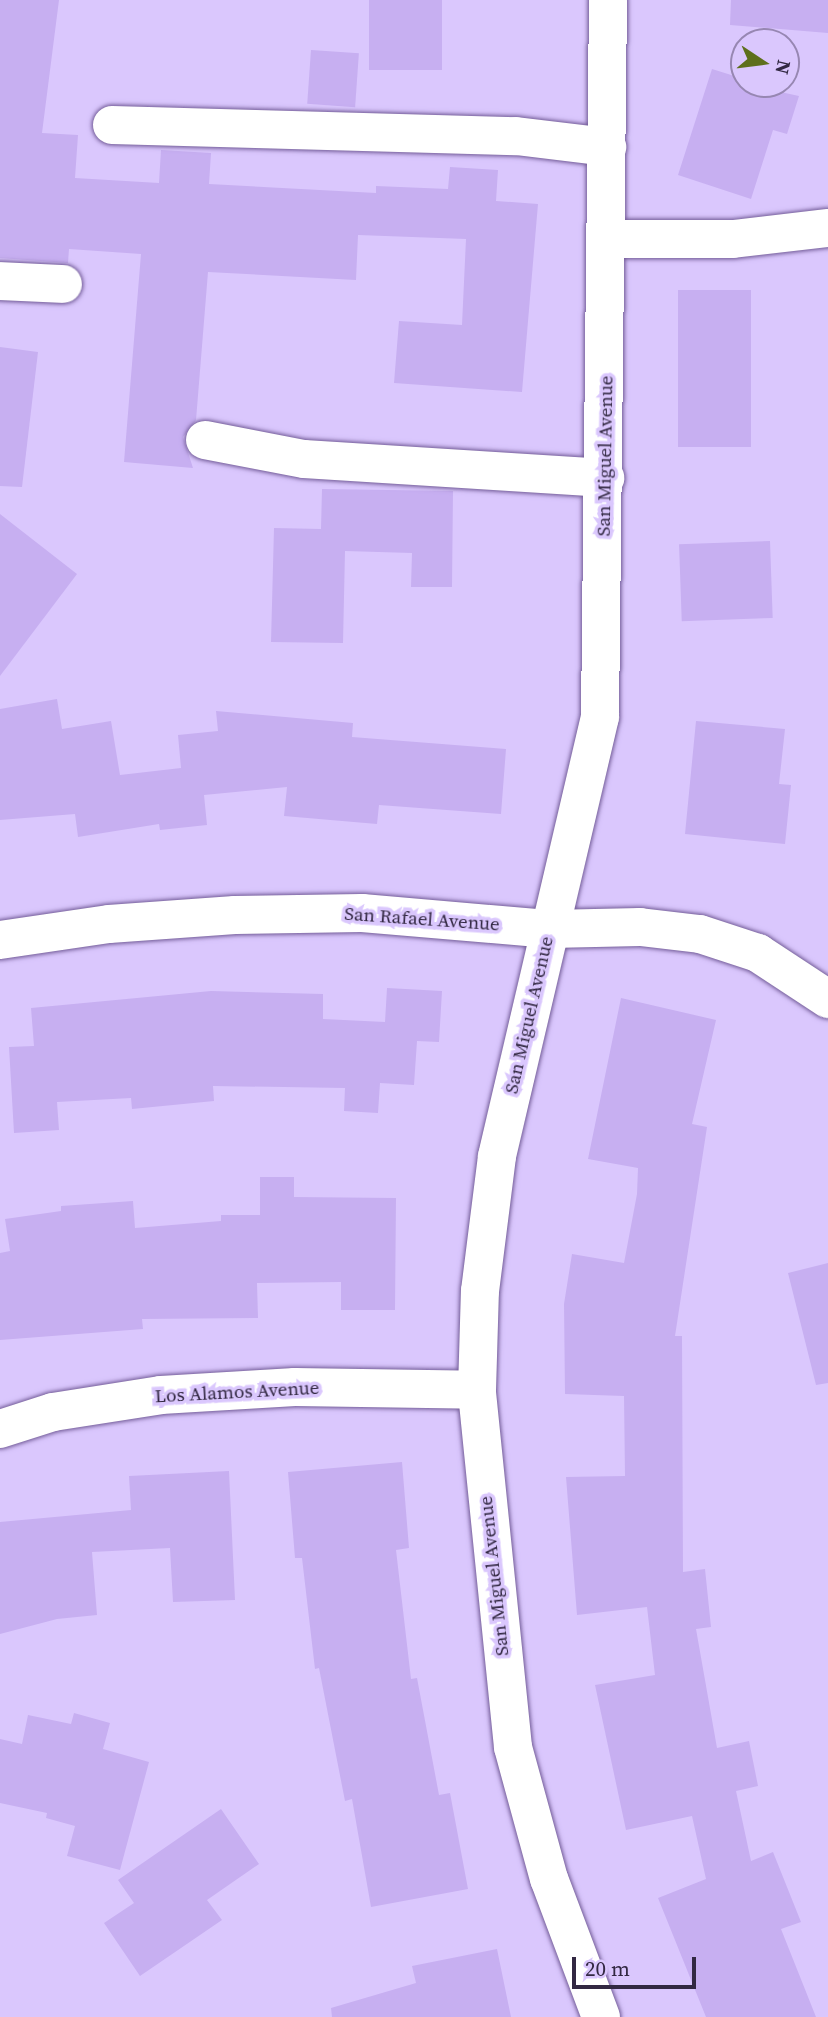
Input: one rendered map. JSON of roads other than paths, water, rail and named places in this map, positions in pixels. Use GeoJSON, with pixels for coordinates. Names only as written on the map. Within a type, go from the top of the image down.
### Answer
{"type":"FeatureCollection","features":[{"type":"Feature","properties":{"kind":"street","name":"San Miguel Avenue"},"geometry":{"type":"LineString","coordinates":[[601,2017],[549,1880],[513,1747],[477,1390],[480,1291],[497,1156],[600,717],[605,478],[608,0]]}},
{"type":"Feature","properties":{"kind":"street"},"geometry":{"type":"LineString","coordinates":[[113,125],[516,135],[607,146]]}},
{"type":"Feature","properties":{"kind":"street"},"geometry":{"type":"LineString","coordinates":[[607,239],[733,239],[828,228]]}},
{"type":"Feature","properties":{"kind":"street"},"geometry":{"type":"LineString","coordinates":[[0,281],[63,284]]}},
{"type":"Feature","properties":{"kind":"street"},"geometry":{"type":"LineString","coordinates":[[205,440],[304,459],[605,478]]}},
{"type":"Feature","properties":{"kind":"street","name":"San Rafael Avenue"},"geometry":{"type":"LineString","coordinates":[[0,940],[109,924],[235,915],[362,913],[550,929],[640,927],[700,934],[758,953],[828,999]]}},
{"type":"Feature","properties":{"kind":"street","name":"Los Alamos Avenue"},"geometry":{"type":"LineString","coordinates":[[0,1429],[53,1412],[161,1395],[295,1387],[477,1390]]}}]}
